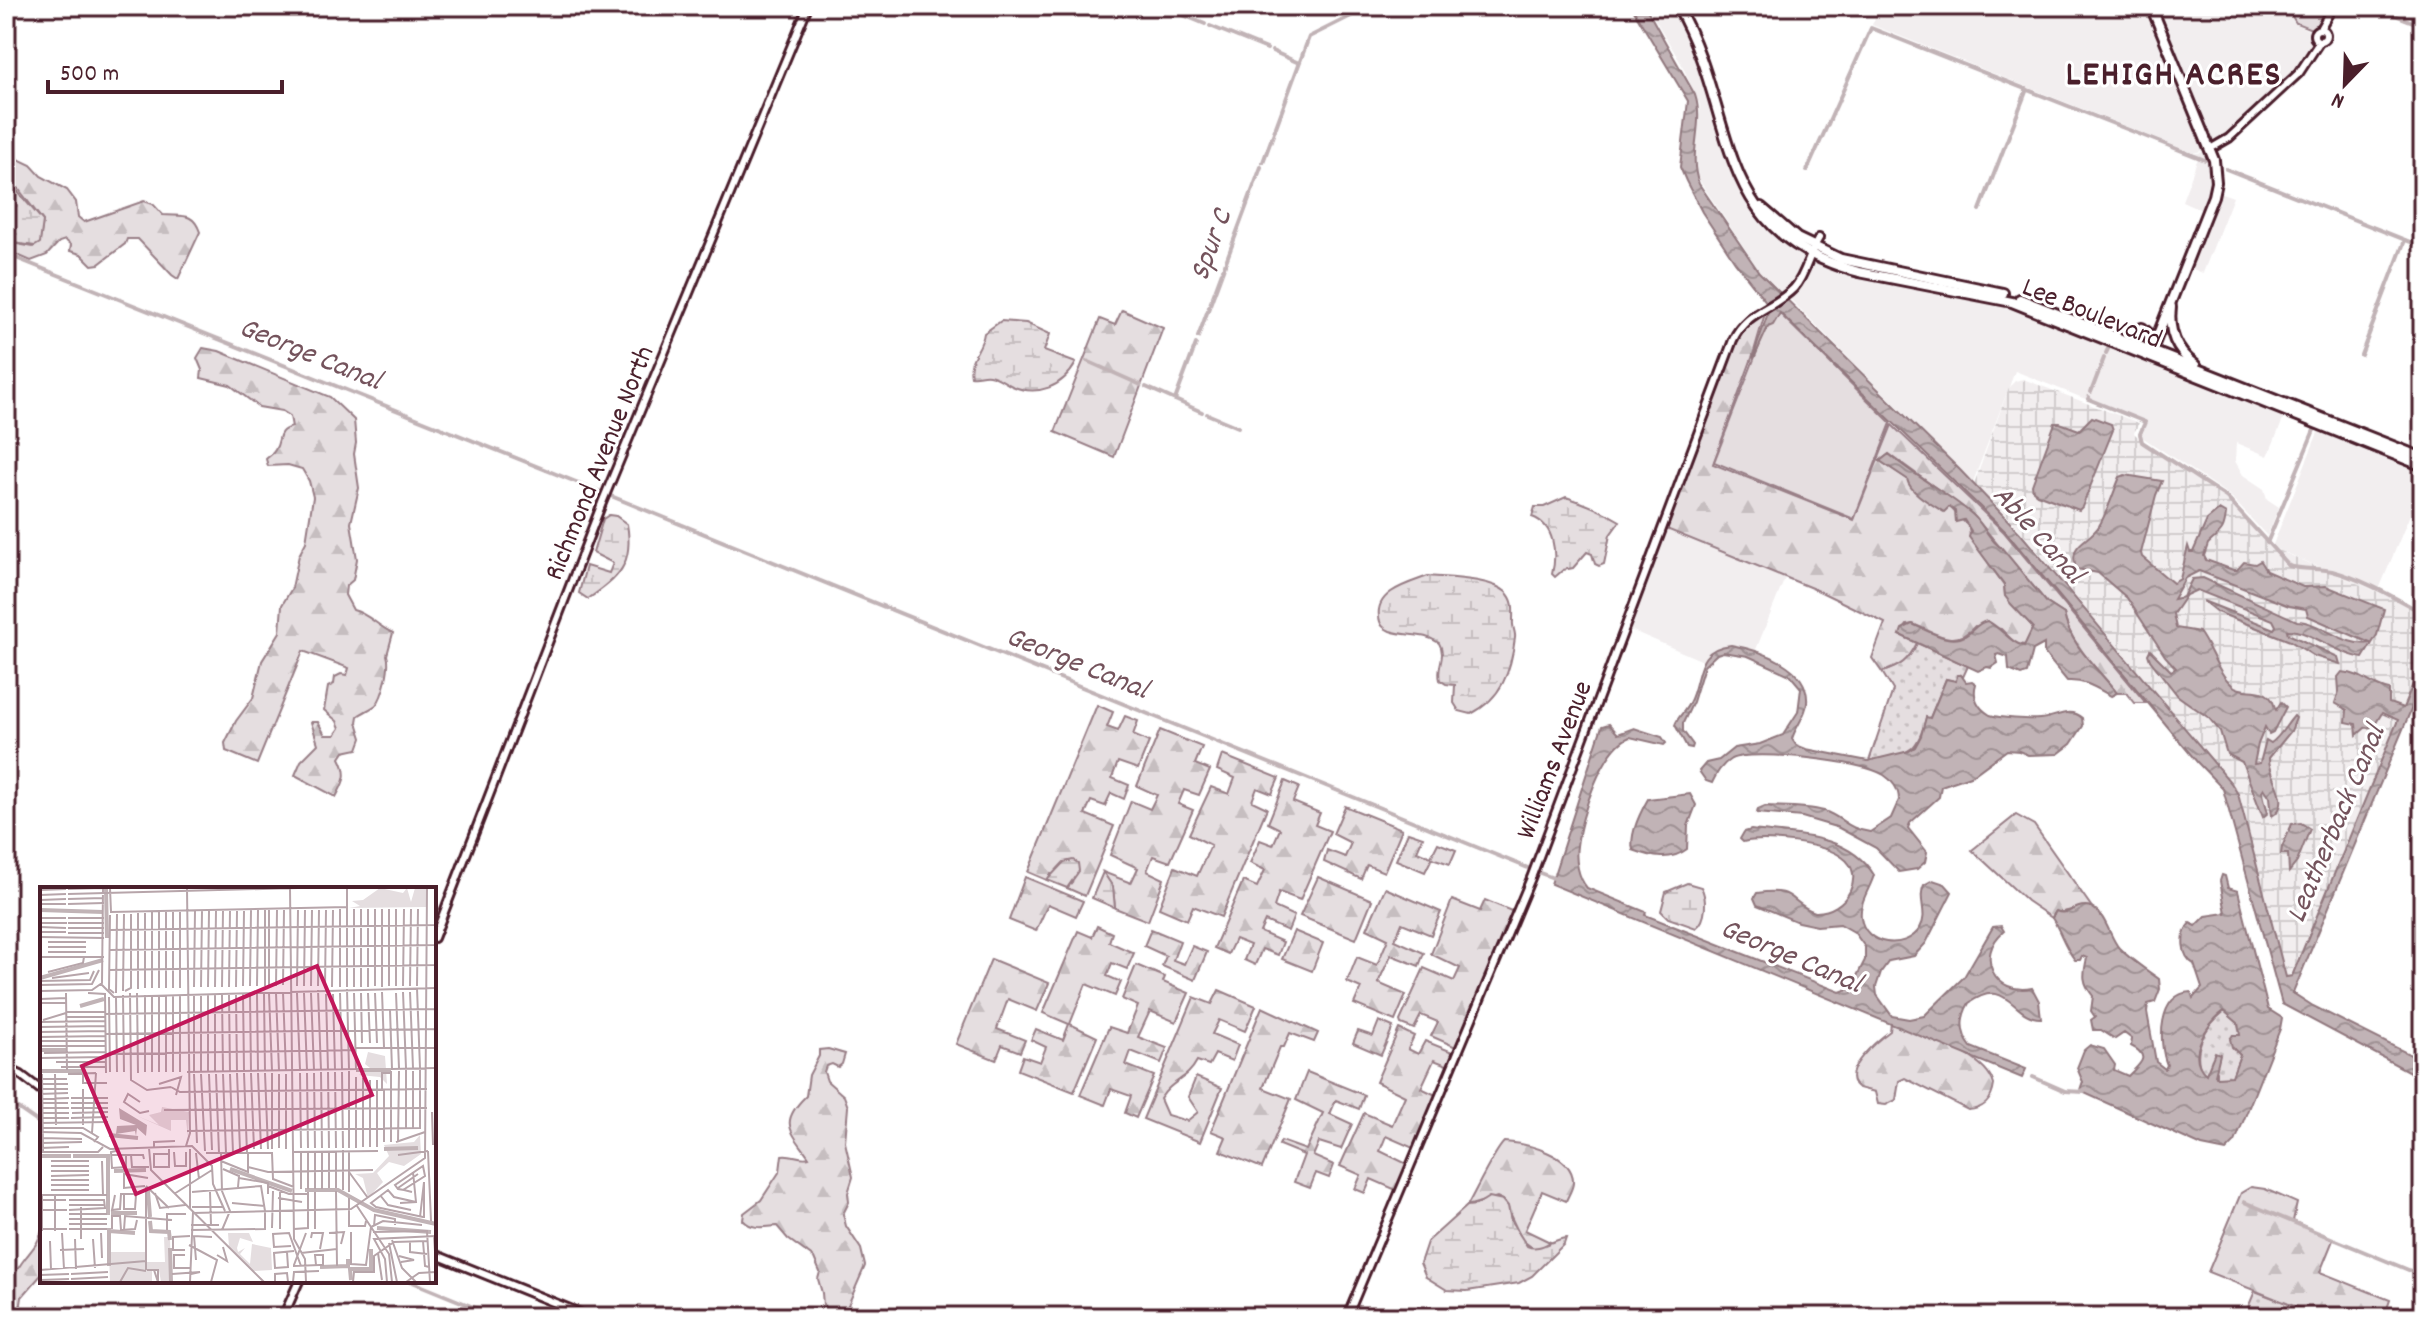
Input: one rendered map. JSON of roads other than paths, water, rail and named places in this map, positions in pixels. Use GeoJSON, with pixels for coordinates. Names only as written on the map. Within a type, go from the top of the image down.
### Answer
{"type":"FeatureCollection","features":[{"type":"Feature","properties":{"kind":"main road","name":"Lee Boulevard"},"geometry":{"type":"LineString","coordinates":[[1677,6],[1698,51],[1730,158],[1754,202],[1811,250],[1845,268],[1921,284],[1997,294],[2077,321],[2423,458]]}},
{"type":"Feature","properties":{"kind":"main road"},"geometry":{"type":"LineString","coordinates":[[2148,350],[2214,191],[2215,164],[2151,6]]}},
{"type":"Feature","properties":{"kind":"main road","name":"Lee Boulevard"},"geometry":{"type":"LineString","coordinates":[[1811,250],[1848,262],[1986,289],[2054,318],[2148,350],[2224,387],[2423,466]]}},
{"type":"Feature","properties":{"kind":"main road"},"geometry":{"type":"LineString","coordinates":[[1921,284],[1923,281],[1946,285],[1953,283]]}},
{"type":"Feature","properties":{"kind":"main road"},"geometry":{"type":"LineString","coordinates":[[2148,350],[2177,284]]}},
{"type":"Feature","properties":{"kind":"main road"},"geometry":{"type":"LineString","coordinates":[[2173,297],[2170,322],[2175,343],[2189,361],[2213,375]]}},
{"type":"Feature","properties":{"kind":"main road"},"geometry":{"type":"LineString","coordinates":[[2054,318],[2077,321]]}},
{"type":"Feature","properties":{"kind":"main road"},"geometry":{"type":"LineString","coordinates":[[2142,328],[2148,333],[2148,350]]}},
{"type":"Feature","properties":{"kind":"main road"},"geometry":{"type":"LineString","coordinates":[[2224,387],[2268,400],[2275,399]]}},
{"type":"Feature","properties":{"kind":"street","name":"Richmond Avenue North"},"geometry":{"type":"LineString","coordinates":[[436,933],[602,503],[808,6]]}},
{"type":"Feature","properties":{"kind":"street"},"geometry":{"type":"LineString","coordinates":[[2210,149],[2229,138],[2291,81],[2307,62],[2317,40],[2326,37],[2322,30],[2333,6]]}},
{"type":"Feature","properties":{"kind":"street","name":"Williams Avenue"},"geometry":{"type":"LineString","coordinates":[[1347,1317],[1531,878],[1733,340],[1745,321],[1787,294],[1799,281],[1819,238]]}},
{"type":"Feature","properties":{"kind":"street"},"geometry":{"type":"LineString","coordinates":[[6,1068],[40,1089]]}},
{"type":"Feature","properties":{"kind":"street"},"geometry":{"type":"LineString","coordinates":[[436,1255],[590,1317]]}},
{"type":"Feature","properties":{"kind":"street"},"geometry":{"type":"LineString","coordinates":[[283,1317],[298,1283]]}},
{"type":"Feature","properties":{"kind":"water"},"geometry":{"type":"Polygon","coordinates":[[[1631,6],[1645,6],[1695,95],[1698,117],[1695,162],[1699,184],[1759,272],[2020,533],[2231,783],[2238,794],[2286,977],[2292,976],[2398,720],[2382,713],[2374,726],[2365,728],[2357,735],[2356,724],[2346,722],[2347,710],[2335,703],[2339,691],[2338,677],[2342,672],[2350,673],[2389,690],[2389,703],[2403,708],[2423,660],[2423,681],[2293,993],[2423,1061],[2423,1079],[2282,1004],[2223,789],[2197,762],[2005,531],[1780,313],[1773,325],[1768,327],[1753,357],[1770,307],[1735,262],[1686,181],[1680,167],[1688,101],[1631,6]]]}},
{"type":"Feature","properties":{"kind":"water"},"geometry":{"type":"Polygon","coordinates":[[[2092,417],[2111,424],[2113,430],[2082,507],[2079,510],[2033,491],[2032,485],[2055,423],[2079,430],[2092,417]]]}},
{"type":"Feature","properties":{"kind":"water"},"geometry":{"type":"Polygon","coordinates":[[[1889,454],[1977,519],[2047,603],[2064,614],[2078,646],[2117,693],[2111,696],[2085,683],[2067,681],[2044,653],[2044,644],[2033,650],[2027,673],[2021,675],[2009,670],[2008,657],[1999,654],[1996,655],[1998,663],[1978,671],[1900,635],[1902,629],[1912,624],[1938,636],[1959,638],[1987,621],[2024,646],[2033,627],[2005,596],[2004,584],[1969,537],[1971,531],[1964,520],[1956,522],[1955,511],[1949,507],[1944,512],[1927,502],[1907,479],[1880,461],[1889,454]]]}},
{"type":"Feature","properties":{"kind":"water"},"geometry":{"type":"Polygon","coordinates":[[[2125,475],[2162,481],[2141,553],[2173,583],[2180,579],[2188,546],[2193,552],[2207,520],[2219,510],[2226,514],[2224,525],[2208,544],[2204,556],[2206,560],[2233,570],[2244,562],[2255,564],[2260,561],[2266,571],[2303,587],[2326,586],[2384,609],[2377,635],[2363,658],[2305,634],[2287,630],[2288,634],[2338,657],[2340,664],[2314,656],[2290,641],[2217,612],[2203,601],[2274,629],[2276,626],[2273,620],[2197,590],[2186,595],[2173,614],[2176,628],[2199,632],[2232,685],[2268,695],[2276,710],[2281,702],[2286,707],[2273,732],[2269,734],[2265,727],[2254,764],[2260,763],[2266,740],[2271,743],[2294,716],[2296,718],[2291,731],[2269,758],[2281,797],[2281,804],[2272,816],[2270,797],[2264,788],[2262,791],[2268,813],[2263,817],[2242,762],[2227,754],[2220,731],[2209,718],[2178,696],[2150,660],[2150,650],[2171,671],[2176,668],[2127,598],[2098,573],[2076,569],[2074,560],[2077,548],[2099,526],[2120,477],[2125,475]],[[2199,571],[2185,578],[2173,599],[2183,597],[2192,579],[2203,578],[2297,621],[2352,642],[2370,643],[2308,616],[2306,609],[2289,606],[2199,571]]]}},
{"type":"Feature","properties":{"kind":"water"},"geometry":{"type":"Polygon","coordinates":[[[1731,645],[1769,656],[1792,670],[1800,679],[1806,690],[1807,703],[1792,739],[1796,745],[1806,749],[1868,761],[1909,751],[1921,736],[1926,717],[1930,718],[1946,679],[1956,681],[1957,675],[1961,675],[1966,682],[1976,684],[1977,702],[1990,715],[2035,719],[2072,713],[2082,718],[2083,726],[2071,744],[2058,754],[2028,755],[2007,750],[1973,775],[1941,786],[1939,797],[1908,828],[1927,852],[1925,862],[1917,869],[1899,872],[1876,848],[1839,828],[1802,817],[1757,813],[1765,806],[1817,809],[1870,832],[1891,818],[1899,800],[1894,785],[1884,775],[1833,761],[1761,755],[1731,759],[1712,783],[1706,781],[1699,771],[1706,763],[1719,760],[1734,748],[1760,744],[1783,735],[1798,712],[1801,688],[1790,675],[1748,656],[1723,652],[1704,666],[1683,723],[1683,731],[1693,745],[1692,748],[1687,747],[1676,722],[1693,694],[1704,659],[1710,652],[1731,645]]]}},
{"type":"Feature","properties":{"kind":"water"},"geometry":{"type":"Polygon","coordinates":[[[1609,724],[1618,734],[1634,728],[1662,737],[1666,743],[1630,737],[1610,755],[1602,769],[1588,802],[1577,846],[1578,868],[1587,888],[1646,912],[1645,915],[1840,992],[1851,988],[1865,960],[1865,947],[1854,932],[1840,924],[1817,926],[1798,922],[1757,905],[1754,898],[1757,893],[1779,892],[1815,912],[1826,911],[1844,900],[1850,891],[1853,873],[1849,864],[1833,852],[1808,845],[1779,841],[1743,842],[1740,839],[1744,832],[1751,830],[1819,839],[1850,851],[1863,861],[1874,875],[1861,917],[1870,934],[1886,942],[1905,940],[1914,935],[1922,923],[1924,885],[1933,880],[1945,884],[1952,892],[1926,943],[1914,956],[1889,961],[1881,972],[1877,995],[1892,1016],[1909,1019],[1924,1016],[1964,977],[1993,927],[2001,926],[2004,931],[1991,952],[1993,972],[2008,986],[2032,988],[2039,1001],[2041,1018],[2023,1012],[2009,1000],[1993,994],[1969,1003],[1964,1014],[1963,1031],[1971,1047],[2026,1069],[2022,1078],[1551,884],[1602,726],[1609,724]]]}},
{"type":"Feature","properties":{"kind":"water"},"geometry":{"type":"Polygon","coordinates":[[[1690,794],[1696,805],[1688,826],[1687,849],[1674,856],[1661,857],[1633,850],[1634,831],[1648,799],[1690,794]]]}},
{"type":"Feature","properties":{"kind":"water"},"geometry":{"type":"Polygon","coordinates":[[[2301,823],[2310,829],[2297,862],[2289,872],[2288,854],[2281,854],[2282,847],[2292,824],[2301,823]]]}},
{"type":"Feature","properties":{"kind":"water"},"geometry":{"type":"Polygon","coordinates":[[[2222,875],[2225,876],[2228,888],[2238,891],[2268,1009],[2282,1018],[2235,1142],[2226,1151],[2202,1146],[2080,1091],[2083,1082],[2077,1068],[2084,1050],[2090,1045],[2104,1049],[2115,1065],[2114,1070],[2128,1076],[2142,1057],[2131,1046],[2132,1039],[2124,1033],[2115,1039],[2101,1030],[2093,1030],[2093,996],[2084,978],[2087,958],[2082,956],[2080,960],[2075,960],[2052,918],[2056,911],[2091,907],[2104,920],[2119,948],[2159,979],[2160,989],[2155,1002],[2148,1004],[2147,1012],[2156,1062],[2165,1069],[2162,1032],[2167,1010],[2180,995],[2191,992],[2193,998],[2202,988],[2194,964],[2184,951],[2185,933],[2190,923],[2196,926],[2206,916],[2226,913],[2220,881],[2222,875]],[[2224,1011],[2205,1032],[2198,1058],[2206,1074],[2215,1052],[2220,1054],[2215,1075],[2232,1076],[2240,1055],[2232,1047],[2230,1039],[2233,1035],[2240,1035],[2238,1023],[2224,1011]]]}},
{"type":"Feature","properties":{"kind":"waterway"},"geometry":{"type":"LineString","coordinates":[[1161,6],[1205,24]]}},
{"type":"Feature","properties":{"kind":"waterway","name":"Spur C"},"geometry":{"type":"LineString","coordinates":[[1357,14],[1368,6]]}},
{"type":"Feature","properties":{"kind":"waterway"},"geometry":{"type":"LineString","coordinates":[[2372,6],[2423,26]]}},
{"type":"Feature","properties":{"kind":"waterway","name":"Spur C"},"geometry":{"type":"LineString","coordinates":[[1263,162],[1309,37],[1351,16]]}},
{"type":"Feature","properties":{"kind":"waterway"},"geometry":{"type":"LineString","coordinates":[[1210,26],[1267,49]]}},
{"type":"Feature","properties":{"kind":"waterway"},"geometry":{"type":"LineString","coordinates":[[1807,171],[1871,28],[2205,160]]}},
{"type":"Feature","properties":{"kind":"waterway"},"geometry":{"type":"LineString","coordinates":[[1272,51],[1299,63]]}},
{"type":"Feature","properties":{"kind":"waterway"},"geometry":{"type":"LineString","coordinates":[[1980,210],[2027,89]]}},
{"type":"Feature","properties":{"kind":"waterway","name":"Spur C"},"geometry":{"type":"LineString","coordinates":[[1198,337],[1261,167]]}},
{"type":"Feature","properties":{"kind":"waterway"},"geometry":{"type":"LineString","coordinates":[[2226,169],[2423,247]]}},
{"type":"Feature","properties":{"kind":"waterway"},"geometry":{"type":"LineString","coordinates":[[2361,355],[2405,240]]}},
{"type":"Feature","properties":{"kind":"waterway","name":"George Canal"},"geometry":{"type":"LineString","coordinates":[[6,254],[601,492]]}},
{"type":"Feature","properties":{"kind":"waterway","name":"Spur C"},"geometry":{"type":"LineString","coordinates":[[1196,344],[1175,400],[1202,412]]}},
{"type":"Feature","properties":{"kind":"waterway"},"geometry":{"type":"LineString","coordinates":[[2106,353],[2108,349]]}},
{"type":"Feature","properties":{"kind":"waterway"},"geometry":{"type":"LineString","coordinates":[[2091,392],[2104,358]]}},
{"type":"Feature","properties":{"kind":"waterway","name":"Spur C"},"geometry":{"type":"LineString","coordinates":[[1087,361],[1141,385]]}},
{"type":"Feature","properties":{"kind":"waterway","name":"Spur C"},"geometry":{"type":"LineString","coordinates":[[1146,387],[1175,400]]}},
{"type":"Feature","properties":{"kind":"waterway"},"geometry":{"type":"LineString","coordinates":[[2089,397],[2145,422],[2140,434],[2142,442],[2226,497],[2289,566],[2344,575],[2379,589],[2423,613]]}},
{"type":"Feature","properties":{"kind":"waterway","name":"Spur C"},"geometry":{"type":"LineString","coordinates":[[1207,414],[1238,427]]}},
{"type":"Feature","properties":{"kind":"waterway"},"geometry":{"type":"LineString","coordinates":[[2267,543],[2314,430]]}},
{"type":"Feature","properties":{"kind":"waterway","name":"George Canal"},"geometry":{"type":"LineString","coordinates":[[611,496],[1528,868]]}},
{"type":"Feature","properties":{"kind":"waterway","name":"George Canal"},"geometry":{"type":"LineString","coordinates":[[1540,873],[1556,879]]}},
{"type":"Feature","properties":{"kind":"waterway","name":"George Canal"},"geometry":{"type":"LineString","coordinates":[[2033,1077],[2065,1091],[2084,1092]]}},
{"type":"Feature","properties":{"kind":"waterway"},"geometry":{"type":"LineString","coordinates":[[6,1100],[40,1124]]}},
{"type":"Feature","properties":{"kind":"waterway"},"geometry":{"type":"LineString","coordinates":[[2244,1202],[2423,1276]]}},
{"type":"Feature","properties":{"kind":"waterway"},"geometry":{"type":"LineString","coordinates":[[415,1283],[498,1317]]}},
{"type":"Feature","properties":{"kind":"district","name":"LEHIGH ACRES"},"geometry":{"type":"Point","coordinates":[2174,71]}},
{"type":"Feature","properties":{"kind":"water label","name":"Able Canal"},"geometry":{"type":"Point","coordinates":[2040,533]}},
{"type":"Feature","properties":{"kind":"water label","name":"Leatherback Canal"},"geometry":{"type":"Point","coordinates":[2334,823]}}]}
